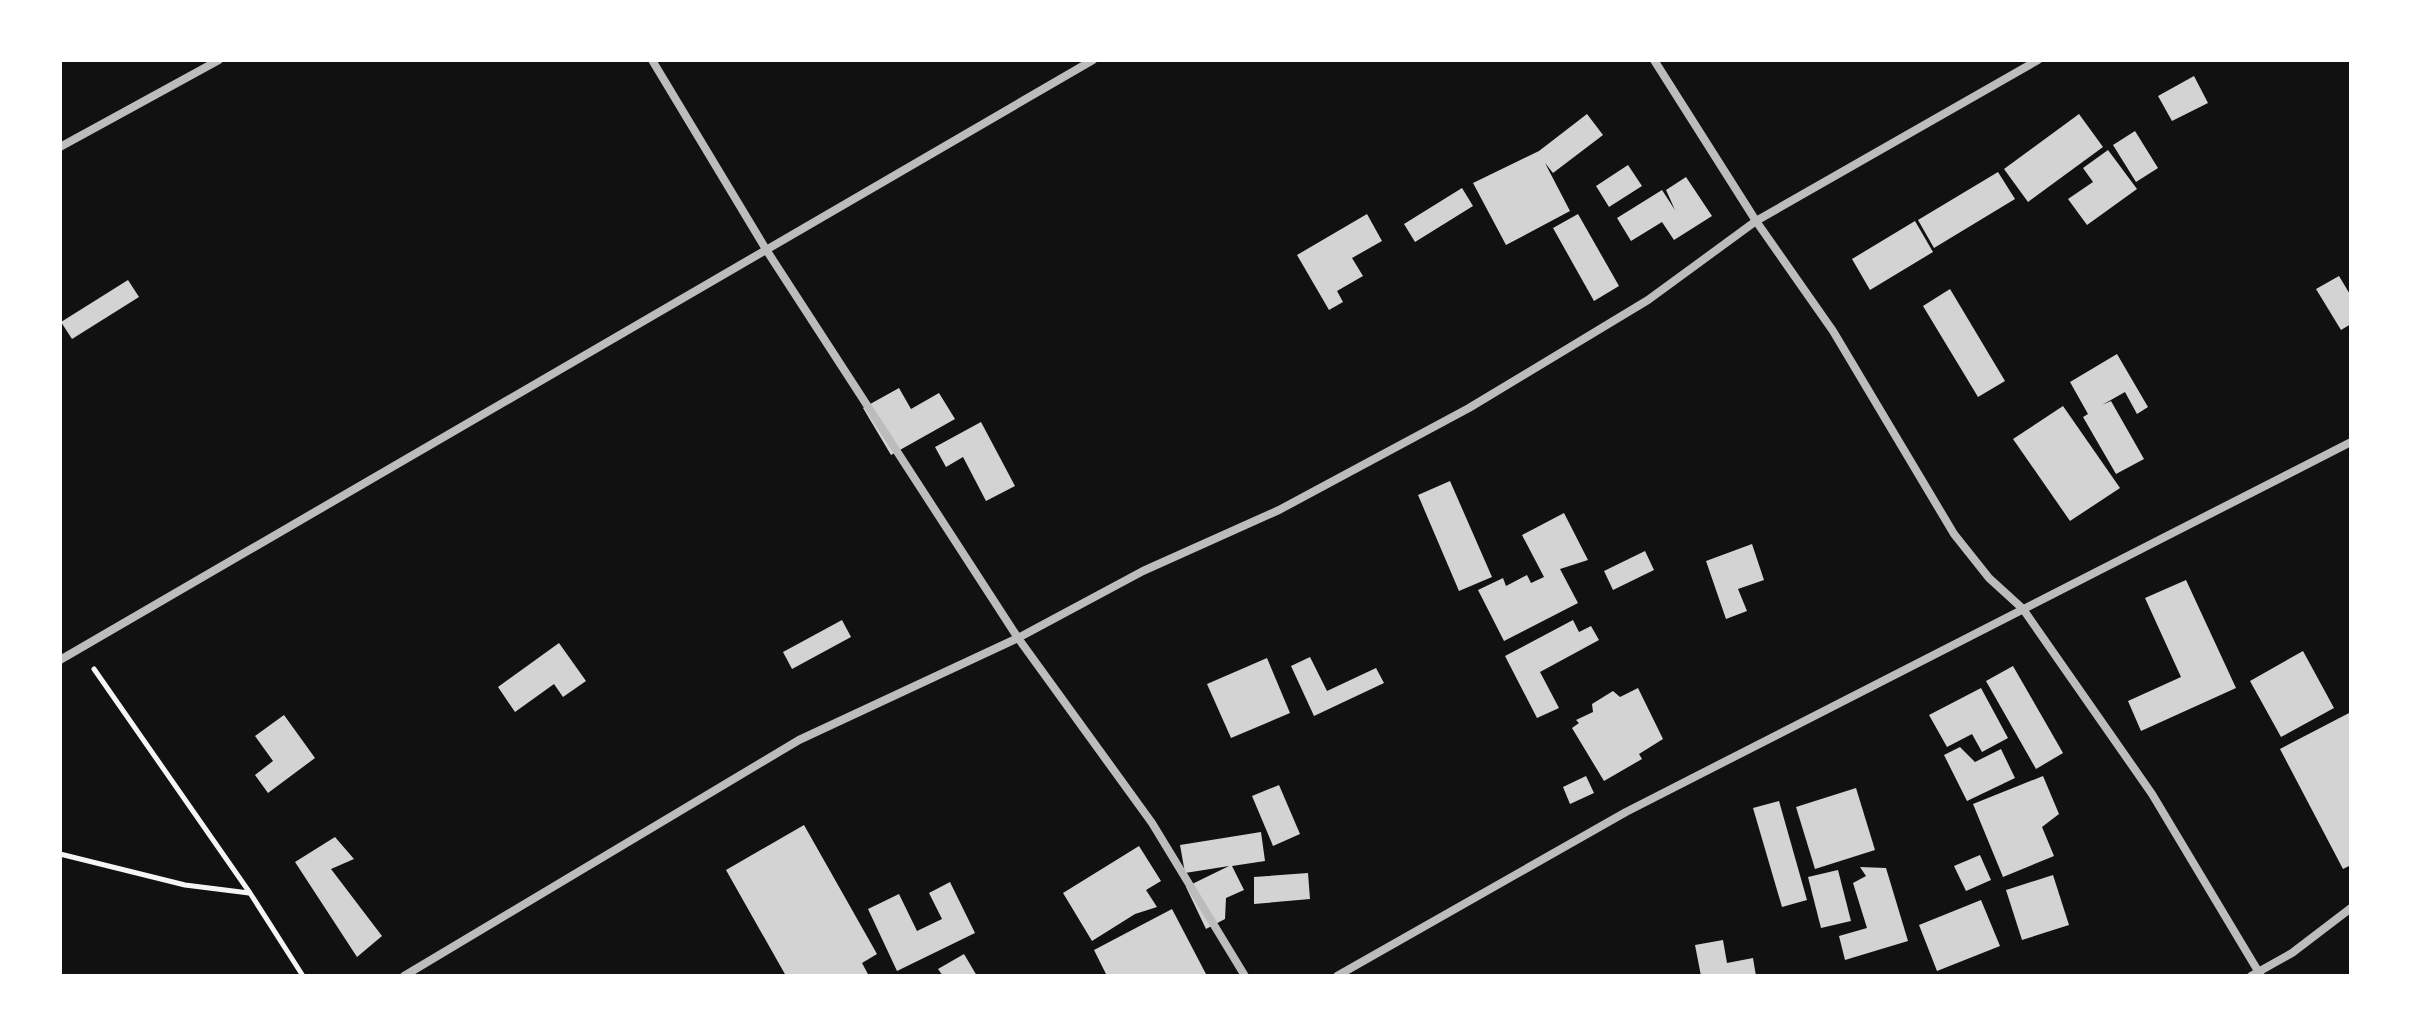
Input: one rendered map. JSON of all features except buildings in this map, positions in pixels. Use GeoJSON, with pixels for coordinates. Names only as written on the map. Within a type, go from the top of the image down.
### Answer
{"type":"FeatureCollection","features":[{"type":"Feature","properties":{"kind":"street"},"geometry":{"type":"LineString","coordinates":[[60,147],[219,60]]}},
{"type":"Feature","properties":{"kind":"street"},"geometry":{"type":"LineString","coordinates":[[652,60],[767,251],[1018,638],[1152,823],[1245,976]]}},
{"type":"Feature","properties":{"kind":"street"},"geometry":{"type":"LineString","coordinates":[[60,660],[1093,60]]}},
{"type":"Feature","properties":{"kind":"street"},"geometry":{"type":"LineString","coordinates":[[1654,60],[1756,221],[1833,331],[1954,534],[1989,578],[2023,609],[2152,794],[2257,975],[2351,908]]}},
{"type":"Feature","properties":{"kind":"street"},"geometry":{"type":"LineString","coordinates":[[404,976],[799,740],[1018,638],[1143,571],[1279,510],[1469,408],[1648,300],[1756,221],[2038,60]]}},
{"type":"Feature","properties":{"kind":"street"},"geometry":{"type":"LineString","coordinates":[[1337,976],[1626,812],[2351,442]]}},
{"type":"Feature","properties":{"kind":"path"},"geometry":{"type":"LineString","coordinates":[[79,648],[250,893],[303,976]]}},
{"type":"Feature","properties":{"kind":"path"},"geometry":{"type":"LineString","coordinates":[[60,854],[185,885],[250,893]]}}]}
